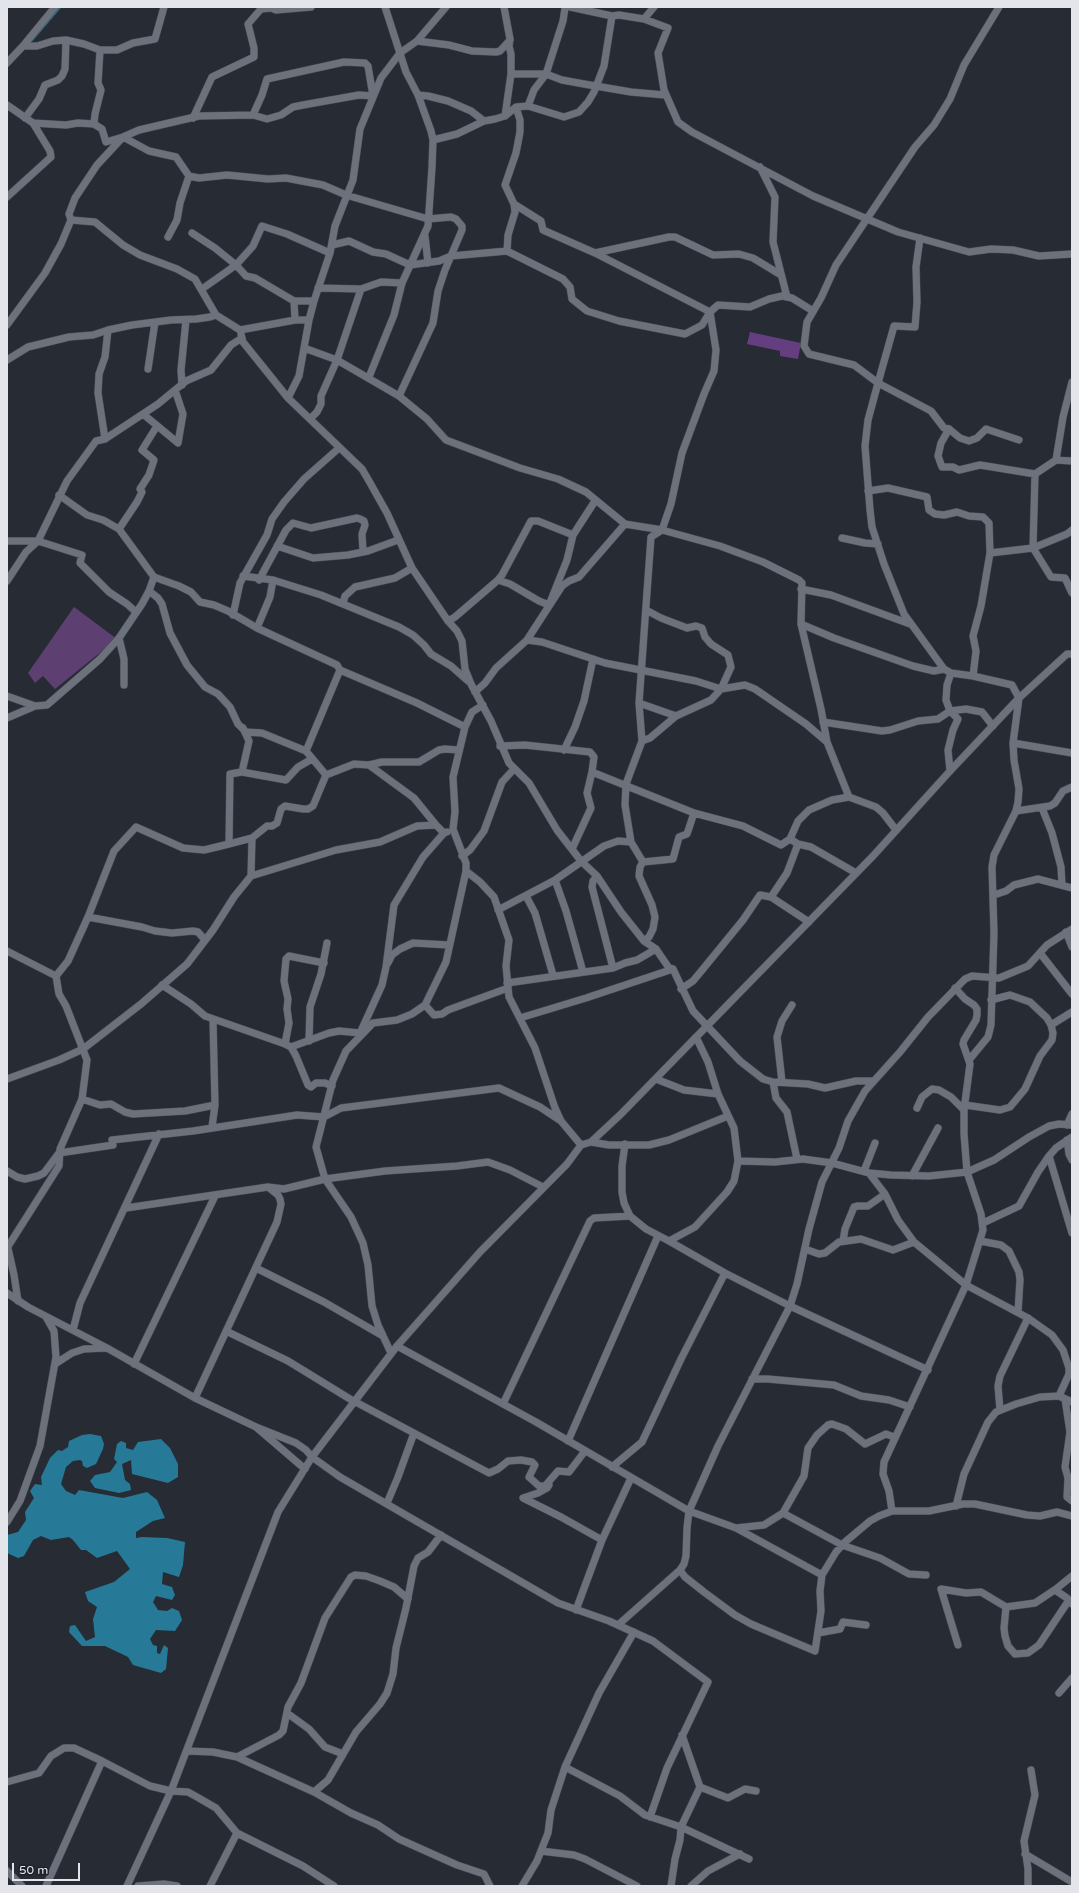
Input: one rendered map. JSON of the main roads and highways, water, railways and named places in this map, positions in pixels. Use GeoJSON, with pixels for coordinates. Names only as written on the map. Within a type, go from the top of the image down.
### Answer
{"type":"FeatureCollection","features":[{"type":"Feature","properties":{"kind":"water"},"geometry":{"type":"Polygon","coordinates":[[[90,1434],[101,1436],[104,1444],[103,1449],[96,1464],[87,1468],[83,1466],[82,1461],[80,1460],[73,1461],[66,1467],[61,1484],[66,1491],[75,1495],[79,1490],[123,1498],[147,1492],[157,1500],[165,1518],[153,1521],[136,1532],[136,1538],[167,1538],[185,1542],[183,1565],[179,1577],[163,1572],[162,1584],[172,1587],[175,1595],[172,1600],[156,1596],[153,1602],[158,1610],[167,1611],[172,1608],[179,1611],[182,1620],[175,1631],[156,1630],[150,1639],[153,1645],[157,1646],[157,1653],[160,1654],[164,1645],[168,1648],[166,1669],[161,1673],[133,1665],[128,1657],[105,1646],[82,1646],[69,1632],[70,1626],[75,1625],[86,1641],[95,1637],[93,1619],[97,1607],[88,1601],[85,1592],[114,1582],[130,1569],[117,1551],[97,1558],[86,1550],[81,1550],[69,1537],[51,1540],[41,1536],[33,1540],[24,1556],[18,1558],[7,1553],[7,1535],[18,1532],[26,1520],[25,1512],[34,1498],[30,1491],[35,1484],[42,1485],[41,1477],[50,1458],[58,1450],[62,1451],[68,1447],[69,1441],[82,1435],[90,1434]]]}},
{"type":"Feature","properties":{"kind":"water"},"geometry":{"type":"Polygon","coordinates":[[[161,1439],[170,1448],[178,1464],[178,1477],[168,1483],[132,1474],[131,1460],[122,1464],[125,1480],[130,1484],[131,1490],[119,1493],[95,1488],[90,1481],[95,1475],[110,1472],[117,1462],[114,1459],[117,1444],[121,1441],[126,1443],[126,1448],[133,1450],[138,1442],[161,1439]]]}},
{"type":"Feature","properties":{"kind":"waterway"},"geometry":{"type":"LineString","coordinates":[[32,40],[60,7]]}}]}
